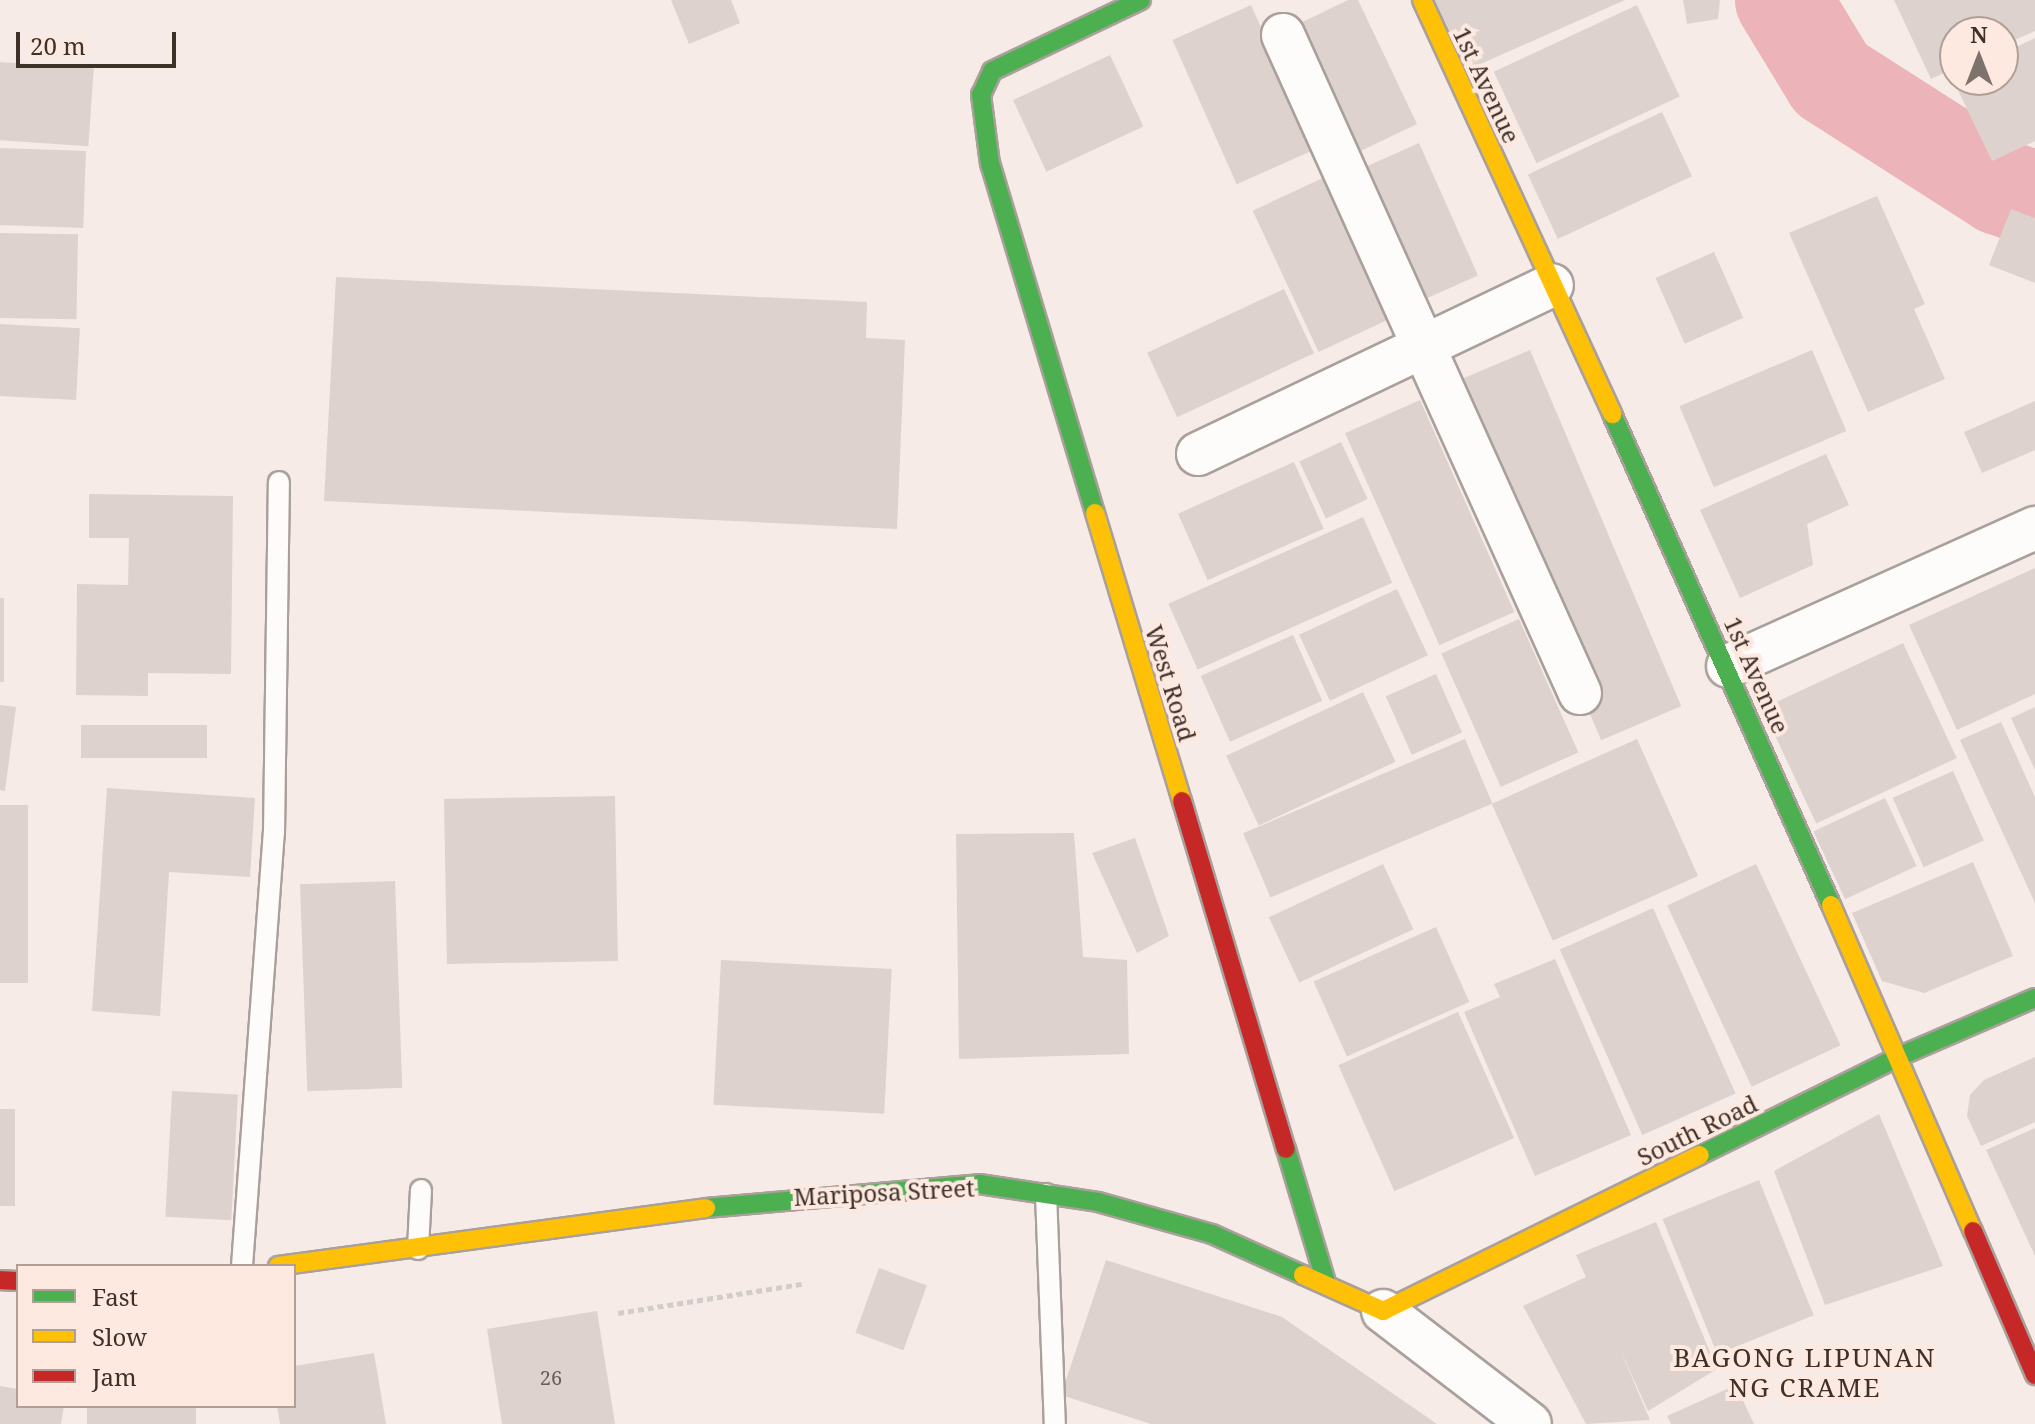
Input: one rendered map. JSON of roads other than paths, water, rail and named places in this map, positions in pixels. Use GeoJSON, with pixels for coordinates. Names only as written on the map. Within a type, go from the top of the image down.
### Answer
{"type":"FeatureCollection","features":[{"type":"Feature","properties":{"kind":"street","name":"West Road"},"geometry":{"type":"LineString","coordinates":[[1141,0],[992,71],[981,95],[990,164],[1326,1282]]}},
{"type":"Feature","properties":{"kind":"street","name":"1st Avenue"},"geometry":{"type":"LineString","coordinates":[[1422,0],[1728,666],[2035,1375]]}},
{"type":"Feature","properties":{"kind":"street"},"geometry":{"type":"LineString","coordinates":[[1283,35],[1580,693]]}},
{"type":"Feature","properties":{"kind":"street"},"geometry":{"type":"LineString","coordinates":[[1198,454],[1552,285]]}},
{"type":"Feature","properties":{"kind":"street"},"geometry":{"type":"LineString","coordinates":[[1728,666],[2035,528]]}},
{"type":"Feature","properties":{"kind":"street","name":"South Road"},"geometry":{"type":"LineString","coordinates":[[1383,1311],[1898,1057],[2035,998]]}},
{"type":"Feature","properties":{"kind":"street","name":"Mariposa Street"},"geometry":{"type":"LineString","coordinates":[[294,1264],[783,1198],[979,1184],[1098,1202],[1212,1234],[1326,1282],[1383,1311],[1530,1424]]}},
{"type":"Feature","properties":{"kind":"lane"},"geometry":{"type":"LineString","coordinates":[[242,1264],[274,833],[279,482]]}},
{"type":"Feature","properties":{"kind":"lane"},"geometry":{"type":"LineString","coordinates":[[418,1249],[421,1190]]}},
{"type":"Feature","properties":{"kind":"lane"},"geometry":{"type":"LineString","coordinates":[[1046,1194],[1055,1424]]}},
{"type":"Feature","properties":{"kind":"waterway"},"geometry":{"type":"LineString","coordinates":[[1783,0],[1831,79],[2000,187],[2035,199]]}},
{"type":"Feature","properties":{"kind":"district","name":"BAGONG LIPUNAN NG CRAME"},"geometry":{"type":"Point","coordinates":[1805,1373]}}]}
